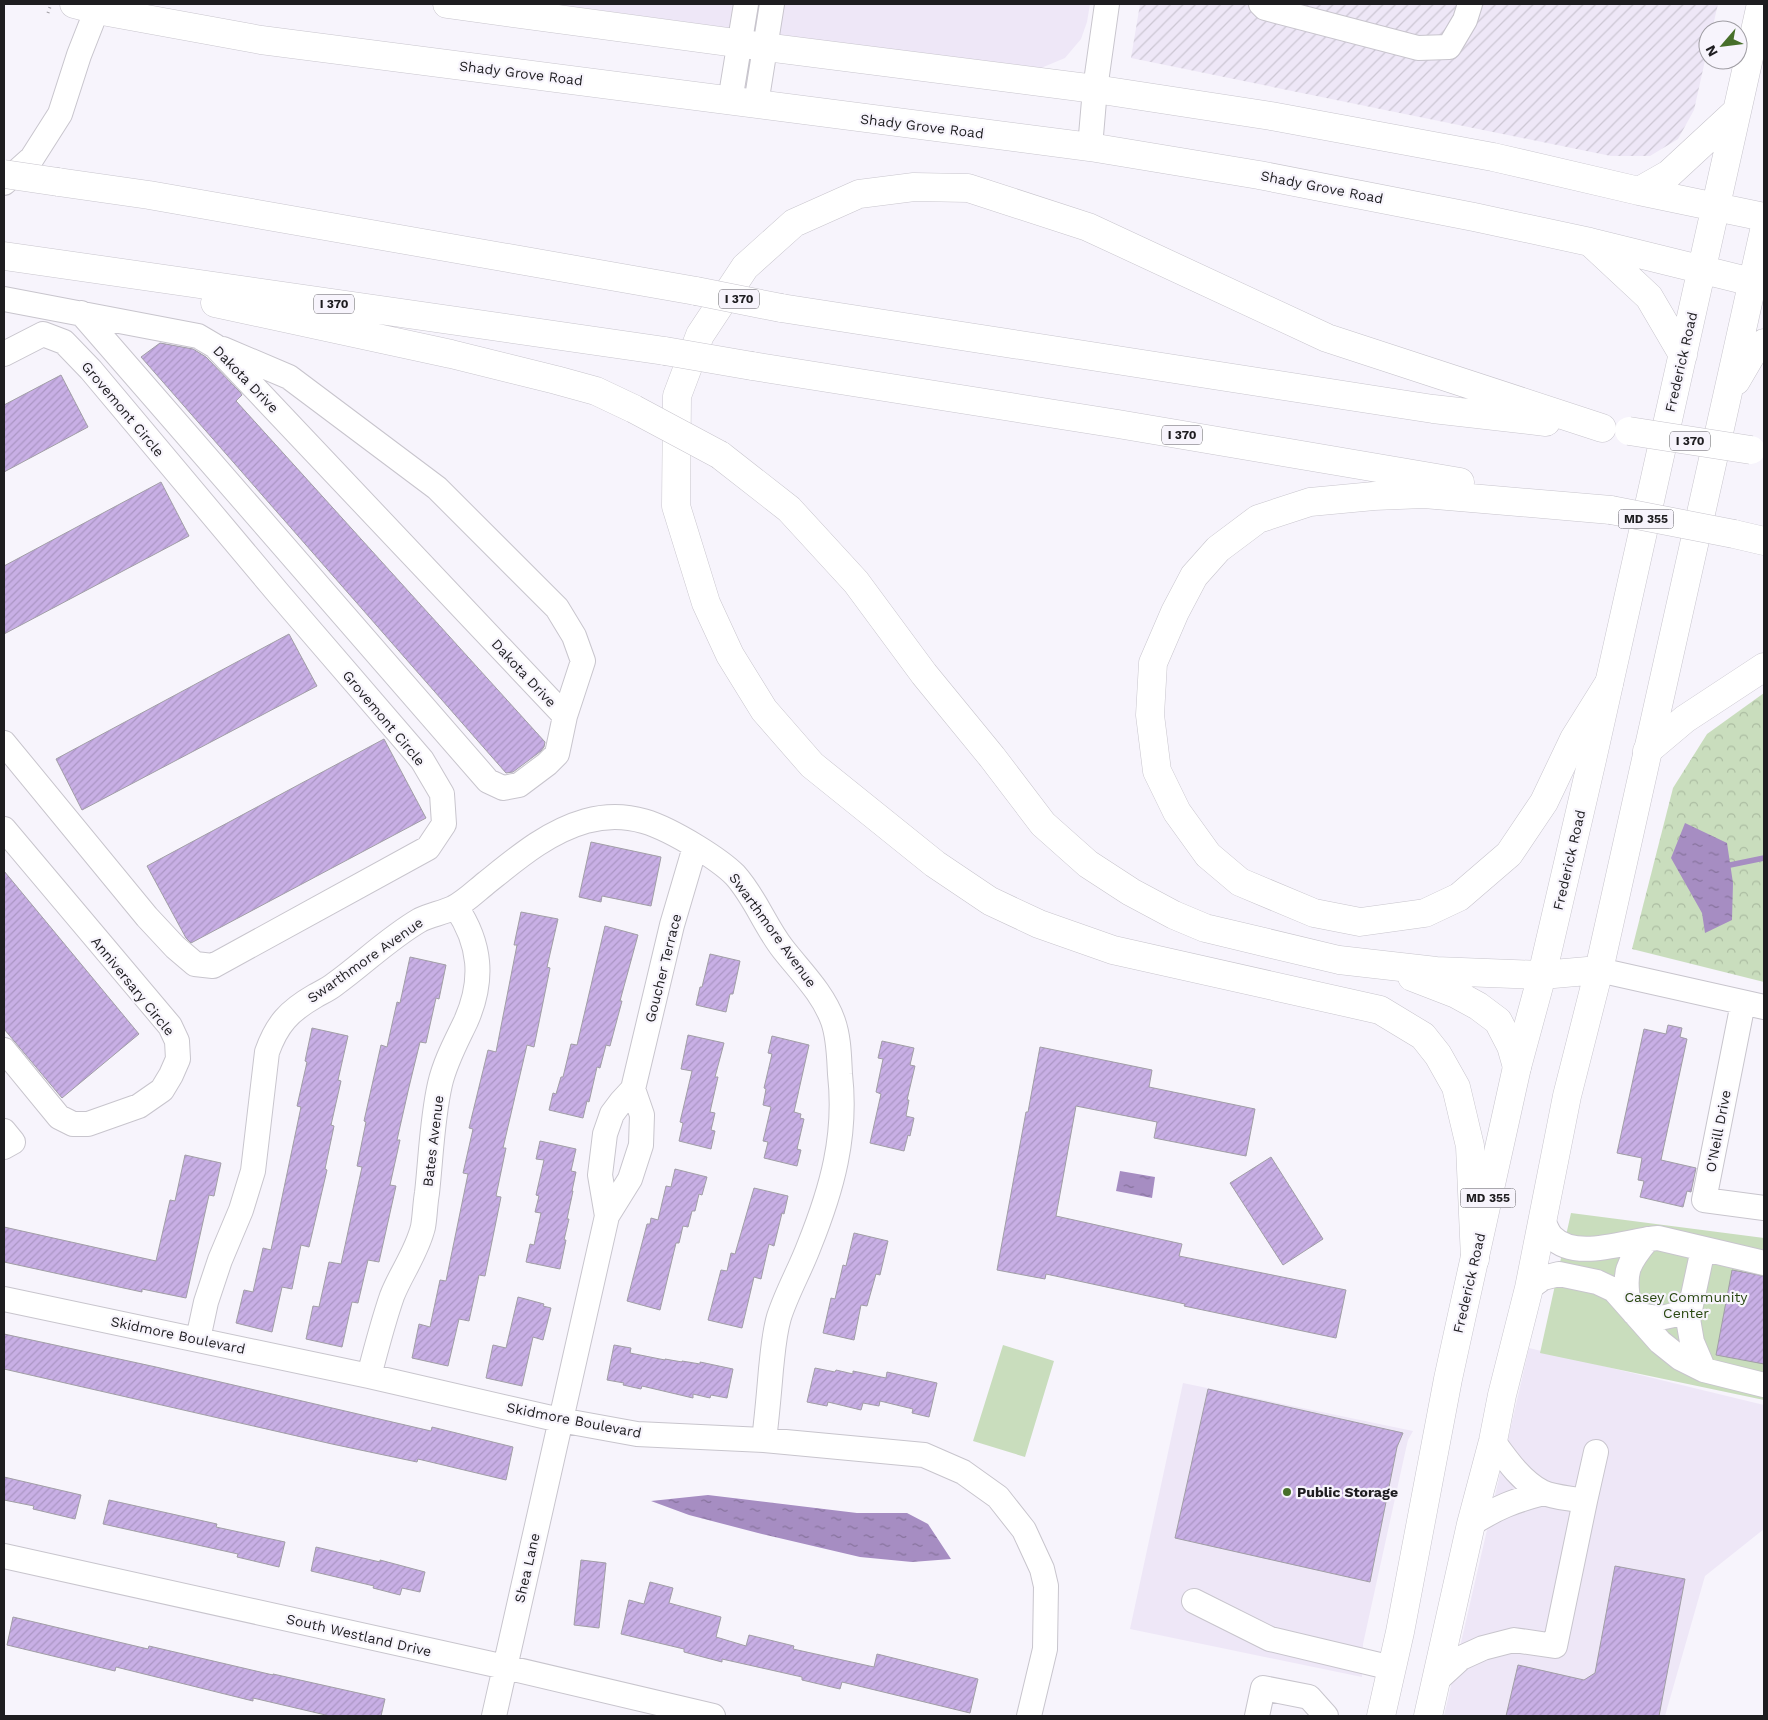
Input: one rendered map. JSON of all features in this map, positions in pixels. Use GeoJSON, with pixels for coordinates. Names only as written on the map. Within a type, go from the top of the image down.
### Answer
{"type":"FeatureCollection","features":[{"type":"Feature","properties":{"kind":"main road"},"geometry":{"type":"LineString","coordinates":[[447,4],[1095,89],[1271,116],[1493,157],[1639,191],[1764,217]]}},
{"type":"Feature","properties":{"kind":"main road","name":"Frederick Road"},"geometry":{"type":"LineString","coordinates":[[1380,1716],[1400,1632],[1450,1370],[1517,1067],[1542,975],[1761,4]]}},
{"type":"Feature","properties":{"kind":"main road","name":"Shady Grove Road"},"geometry":{"type":"LineString","coordinates":[[90,6],[261,40],[1090,147],[1259,175],[1590,242],[1758,284]]}},
{"type":"Feature","properties":{"kind":"main road"},"geometry":{"type":"LineString","coordinates":[[1639,191],[1669,174],[1736,112]]}},
{"type":"Feature","properties":{"kind":"main road","name":"I 370"},"geometry":{"type":"LineString","coordinates":[[4,174],[148,195],[696,291],[781,308],[1433,409],[1629,431],[1758,451]]}},
{"type":"Feature","properties":{"kind":"main road"},"geometry":{"type":"LineString","coordinates":[[1475,1259],[1470,1146],[1456,1087],[1438,1055],[1423,1036],[1380,1010],[1112,950],[1039,924],[990,900],[935,864],[812,764],[764,710],[730,654],[706,603],[676,506],[677,396],[700,335],[745,267],[794,223],[859,194],[914,187],[968,188],[1088,227],[1327,338],[1602,428]]}},
{"type":"Feature","properties":{"kind":"main road"},"geometry":{"type":"LineString","coordinates":[[1428,1716],[1502,1394],[1529,1288],[1567,1096],[1598,970],[1727,397],[1758,284],[1764,231]]}},
{"type":"Feature","properties":{"kind":"main road"},"geometry":{"type":"LineString","coordinates":[[1590,242],[1649,297],[1683,355]]}},
{"type":"Feature","properties":{"kind":"main road","name":"I 370"},"geometry":{"type":"LineString","coordinates":[[4,257],[665,351],[1397,471],[1611,510],[1764,541]]}},
{"type":"Feature","properties":{"kind":"main road","name":"O'Neill Drive"},"geometry":{"type":"LineString","coordinates":[[4,257],[451,354],[596,391],[720,455],[789,509],[856,582],[924,674],[992,757],[1043,824],[1088,864],[1131,892],[1174,915],[1205,928],[1339,960],[1436,971],[1542,975],[1598,970]]}},
{"type":"Feature","properties":{"kind":"main road"},"geometry":{"type":"LineString","coordinates":[[1727,397],[1753,352],[1764,343]]}},
{"type":"Feature","properties":{"kind":"main road"},"geometry":{"type":"LineString","coordinates":[[1609,683],[1574,739],[1544,802],[1509,854],[1460,897],[1425,914],[1360,922],[1314,914],[1240,882],[1208,855],[1177,812],[1156,771],[1150,715],[1153,663],[1174,612],[1194,576],[1218,549],[1258,519],[1310,502],[1374,496],[1424,494],[1611,510]]}},
{"type":"Feature","properties":{"kind":"main road"},"geometry":{"type":"LineString","coordinates":[[1647,751],[1685,719],[1758,669],[1764,667]]}},
{"type":"Feature","properties":{"kind":"main road"},"geometry":{"type":"LineString","coordinates":[[1383,965],[1456,994],[1478,1006],[1498,1021],[1511,1046],[1517,1067]]}},
{"type":"Feature","properties":{"kind":"street"},"geometry":{"type":"LineString","coordinates":[[746,4],[753,45]]}},
{"type":"Feature","properties":{"kind":"street"},"geometry":{"type":"LineString","coordinates":[[743,102],[753,45],[772,4]]}},
{"type":"Feature","properties":{"kind":"street"},"geometry":{"type":"LineString","coordinates":[[1090,147],[1095,89],[1107,4]]}},
{"type":"Feature","properties":{"kind":"street"},"geometry":{"type":"LineString","coordinates":[[1261,4],[1265,8],[1418,48],[1449,47],[1465,20],[1470,4]]}},
{"type":"Feature","properties":{"kind":"street"},"geometry":{"type":"LineString","coordinates":[[4,183],[32,158],[60,114],[79,55],[90,6]]}},
{"type":"Feature","properties":{"kind":"street","name":"Dakota Drive"},"geometry":{"type":"LineString","coordinates":[[4,299],[81,313],[198,336],[215,346],[565,716],[557,754],[519,785],[503,788],[488,782],[81,313]]}},
{"type":"Feature","properties":{"kind":"street","name":"Grovemont Circle"},"geometry":{"type":"LineString","coordinates":[[4,354],[43,334],[64,342],[91,370],[279,594],[422,760],[442,794],[444,824],[428,848],[213,966],[196,964],[175,947],[147,917],[4,743]]}},
{"type":"Feature","properties":{"kind":"street"},"geometry":{"type":"LineString","coordinates":[[215,346],[289,377],[437,488],[557,608],[574,636],[583,661],[565,716]]}},
{"type":"Feature","properties":{"kind":"street","name":"Swarthmore Avenue"},"geometry":{"type":"LineString","coordinates":[[198,1339],[208,1296],[220,1260],[241,1210],[253,1171],[267,1052],[272,1037],[280,1024],[292,1010],[333,986],[403,930],[423,918],[456,907],[528,850],[566,829],[587,821],[624,817],[641,820],[658,825],[696,847],[734,874],[781,947],[818,992],[834,1022],[837,1037],[843,1096],[842,1130],[838,1157],[810,1245],[784,1304],[775,1332],[764,1440]]}},
{"type":"Feature","properties":{"kind":"street","name":"Anniversary Circle"},"geometry":{"type":"LineString","coordinates":[[4,829],[170,1026],[178,1041],[178,1060],[162,1090],[138,1106],[88,1124],[73,1124],[59,1117],[4,1050]]}},
{"type":"Feature","properties":{"kind":"street","name":"Goucher Terrace"},"geometry":{"type":"LineString","coordinates":[[607,1216],[600,1175],[605,1134],[612,1114],[633,1089],[672,925],[696,847]]}},
{"type":"Feature","properties":{"kind":"street","name":"Bates Avenue"},"geometry":{"type":"LineString","coordinates":[[369,1376],[393,1295],[423,1227],[440,1084],[448,1058],[466,1019],[476,987],[478,969],[476,950],[465,921],[456,907]]}},
{"type":"Feature","properties":{"kind":"street","name":"O'Neill Drive"},"geometry":{"type":"LineString","coordinates":[[1598,970],[1754,1005],[1704,1200],[1764,1208]]}},
{"type":"Feature","properties":{"kind":"street","name":"Goucher Terrace"},"geometry":{"type":"LineString","coordinates":[[560,1420],[607,1216],[630,1179],[641,1145],[642,1115],[633,1089]]}},
{"type":"Feature","properties":{"kind":"street"},"geometry":{"type":"LineString","coordinates":[[4,1131],[13,1142],[4,1147]]}},
{"type":"Feature","properties":{"kind":"street"},"geometry":{"type":"LineString","coordinates":[[1542,1220],[1552,1237],[1565,1245],[1574,1247],[1589,1249],[1608,1248],[1658,1238],[1764,1263]]}},
{"type":"Feature","properties":{"kind":"street"},"geometry":{"type":"LineString","coordinates":[[1631,1309],[1625,1286],[1628,1269],[1634,1256],[1648,1239]]}},
{"type":"Feature","properties":{"kind":"street"},"geometry":{"type":"LineString","coordinates":[[1703,1249],[1688,1319],[1692,1342],[1704,1370]]}},
{"type":"Feature","properties":{"kind":"street"},"geometry":{"type":"LineString","coordinates":[[1529,1288],[1544,1278],[1559,1274],[1597,1282],[1614,1290],[1660,1342],[1680,1358],[1704,1370],[1764,1385]]}},
{"type":"Feature","properties":{"kind":"street","name":"Skidmore Boulevard"},"geometry":{"type":"LineString","coordinates":[[4,1298],[369,1376],[560,1420],[637,1434],[764,1440],[924,1455],[963,1472],[998,1497],[1024,1530],[1042,1569],[1046,1586],[1045,1649],[1029,1716]]}},
{"type":"Feature","properties":{"kind":"street"},"geometry":{"type":"LineString","coordinates":[[1631,1309],[1650,1318],[1667,1318],[1690,1310]]}},
{"type":"Feature","properties":{"kind":"street","name":"Shea Lane"},"geometry":{"type":"LineString","coordinates":[[494,1716],[560,1420]]}},
{"type":"Feature","properties":{"kind":"street"},"geometry":{"type":"LineString","coordinates":[[1492,1441],[1508,1462],[1532,1486],[1544,1493],[1585,1501]]}},
{"type":"Feature","properties":{"kind":"street"},"geometry":{"type":"LineString","coordinates":[[1437,1680],[1460,1658],[1483,1648],[1514,1640],[1555,1646],[1596,1452]]}},
{"type":"Feature","properties":{"kind":"street"},"geometry":{"type":"LineString","coordinates":[[1472,1524],[1514,1500],[1544,1493]]}},
{"type":"Feature","properties":{"kind":"street","name":"South Westland Drive"},"geometry":{"type":"LineString","coordinates":[[4,1556],[505,1667],[713,1716]]}},
{"type":"Feature","properties":{"kind":"street"},"geometry":{"type":"LineString","coordinates":[[1194,1601],[1270,1639],[1392,1668]]}},
{"type":"Feature","properties":{"kind":"street"},"geometry":{"type":"LineString","coordinates":[[1257,1716],[1263,1688],[1309,1696],[1324,1715]]}},
{"type":"Feature","properties":{"kind":"path"},"geometry":{"type":"LineString","coordinates":[[48,13],[51,4]]}},
{"type":"Feature","properties":{"kind":"shaded area"},"geometry":{"type":"Polygon","coordinates":[[[554,4],[1090,4],[1087,22],[1081,39],[1065,58],[1041,68],[554,4]]]}},
{"type":"Feature","properties":{"kind":"shaded area"},"geometry":{"type":"Polygon","coordinates":[[[1140,4],[1718,4],[1714,20],[1698,20],[1698,70],[1703,70],[1694,110],[1678,139],[1650,156],[1611,156],[1131,58],[1140,4]]]}},
{"type":"Feature","properties":{"kind":"shaded area"},"geometry":{"type":"Polygon","coordinates":[[[1529,1348],[1764,1405],[1764,1529],[1705,1576],[1665,1716],[1444,1716],[1529,1348]]]}},
{"type":"Feature","properties":{"kind":"shaded area"},"geometry":{"type":"Polygon","coordinates":[[[1183,1383],[1413,1431],[1408,1440],[1363,1644],[1362,1677],[1130,1629],[1183,1383]]]}},
{"type":"Feature","properties":{"kind":"green space"},"geometry":{"type":"Polygon","coordinates":[[[1764,693],[1764,982],[1632,949],[1673,788],[1707,734],[1764,693]]]}},
{"type":"Feature","properties":{"kind":"green space","name":"Casey Community Center"},"geometry":{"type":"Polygon","coordinates":[[[1571,1213],[1764,1238],[1764,1400],[1540,1353],[1571,1213]]]}},
{"type":"Feature","properties":{"kind":"green space"},"geometry":{"type":"Polygon","coordinates":[[[1003,1345],[1054,1361],[1025,1457],[973,1441],[1003,1345]]]}},
{"type":"Feature","properties":{"kind":"water"},"geometry":{"type":"Polygon","coordinates":[[[1685,823],[1727,843],[1733,883],[1732,920],[1705,933],[1702,913],[1671,858],[1685,823]]]}},
{"type":"Feature","properties":{"kind":"water"},"geometry":{"type":"Polygon","coordinates":[[[1120,1171],[1155,1177],[1152,1198],[1116,1191],[1120,1171]]]}},
{"type":"Feature","properties":{"kind":"water"},"geometry":{"type":"Polygon","coordinates":[[[708,1495],[857,1513],[907,1513],[928,1524],[951,1559],[912,1562],[860,1557],[689,1515],[651,1501],[708,1495]]]}},
{"type":"Feature","properties":{"kind":"building"},"geometry":{"type":"Polygon","coordinates":[[[160,343],[193,349],[206,357],[240,392],[242,395],[236,401],[545,742],[541,751],[513,772],[506,773],[141,357],[160,343]]]}},
{"type":"Feature","properties":{"kind":"building"},"geometry":{"type":"Polygon","coordinates":[[[61,375],[88,427],[4,472],[4,405],[61,375]]]}},
{"type":"Feature","properties":{"kind":"building"},"geometry":{"type":"Polygon","coordinates":[[[161,482],[189,536],[4,634],[4,566],[161,482]]]}},
{"type":"Feature","properties":{"kind":"building"},"geometry":{"type":"Polygon","coordinates":[[[289,634],[317,686],[82,810],[56,759],[289,634]]]}},
{"type":"Feature","properties":{"kind":"building"},"geometry":{"type":"Polygon","coordinates":[[[384,739],[426,818],[191,943],[186,938],[147,866],[384,739]]]}},
{"type":"Feature","properties":{"kind":"building"},"geometry":{"type":"Polygon","coordinates":[[[591,842],[661,857],[651,906],[602,896],[601,902],[579,897],[591,842]]]}},
{"type":"Feature","properties":{"kind":"building"},"geometry":{"type":"Polygon","coordinates":[[[4,871],[139,1034],[62,1098],[4,1029],[4,871]]]}},
{"type":"Feature","properties":{"kind":"building"},"geometry":{"type":"Polygon","coordinates":[[[521,912],[558,919],[547,967],[550,968],[534,1047],[527,1045],[503,1148],[506,1148],[496,1196],[501,1197],[485,1276],[479,1275],[469,1321],[459,1319],[448,1366],[412,1358],[419,1324],[430,1327],[440,1280],[446,1281],[468,1174],[463,1173],[473,1129],[469,1128],[488,1050],[496,1052],[517,945],[514,945],[521,912]]]}},
{"type":"Feature","properties":{"kind":"building"},"geometry":{"type":"Polygon","coordinates":[[[605,926],[638,935],[610,1046],[606,1045],[600,1068],[597,1067],[589,1102],[587,1101],[583,1118],[549,1110],[553,1093],[556,1094],[561,1077],[563,1077],[571,1044],[577,1045],[605,926]]]}},
{"type":"Feature","properties":{"kind":"building"},"geometry":{"type":"Polygon","coordinates":[[[710,954],[740,961],[733,994],[730,994],[726,1012],[696,1005],[710,954]]]}},
{"type":"Feature","properties":{"kind":"building"},"geometry":{"type":"Polygon","coordinates":[[[410,957],[446,965],[439,999],[436,998],[426,1043],[420,1042],[397,1140],[400,1140],[390,1185],[396,1186],[379,1262],[368,1260],[358,1303],[352,1302],[342,1347],[306,1339],[313,1306],[319,1307],[329,1262],[341,1264],[362,1167],[357,1166],[366,1122],[364,1121],[381,1045],[387,1047],[397,1002],[400,1003],[410,957]]]}},
{"type":"Feature","properties":{"kind":"building"},"geometry":{"type":"Polygon","coordinates":[[[1668,1025],[1682,1028],[1680,1037],[1687,1039],[1661,1160],[1696,1168],[1691,1192],[1687,1191],[1683,1207],[1640,1197],[1644,1181],[1638,1180],[1642,1158],[1617,1153],[1644,1029],[1666,1034],[1668,1025]]]}},
{"type":"Feature","properties":{"kind":"building"},"geometry":{"type":"Polygon","coordinates":[[[312,1028],[348,1036],[338,1080],[341,1081],[331,1125],[334,1126],[325,1169],[327,1170],[309,1247],[301,1245],[292,1289],[282,1287],[272,1332],[236,1323],[244,1290],[253,1292],[263,1248],[271,1250],[301,1107],[297,1106],[307,1062],[305,1061],[312,1028]]]}},
{"type":"Feature","properties":{"kind":"building"},"geometry":{"type":"Polygon","coordinates":[[[688,1035],[724,1043],[715,1077],[718,1077],[710,1112],[715,1113],[711,1130],[715,1131],[711,1149],[679,1141],[683,1123],[680,1122],[692,1071],[681,1069],[688,1035]]]}},
{"type":"Feature","properties":{"kind":"building"},"geometry":{"type":"Polygon","coordinates":[[[772,1036],[809,1045],[794,1112],[801,1114],[800,1118],[804,1119],[797,1149],[801,1150],[797,1166],[764,1158],[768,1142],[763,1141],[771,1107],[763,1105],[766,1089],[764,1088],[772,1054],[768,1053],[772,1036]]]}},
{"type":"Feature","properties":{"kind":"building"},"geometry":{"type":"Polygon","coordinates":[[[882,1041],[914,1048],[910,1065],[915,1066],[907,1100],[909,1100],[906,1116],[914,1118],[904,1151],[870,1143],[881,1094],[876,1092],[883,1059],[878,1058],[882,1041]]]}},
{"type":"Feature","properties":{"kind":"building"},"geometry":{"type":"Polygon","coordinates":[[[1040,1047],[1152,1070],[1149,1087],[1255,1109],[1246,1156],[1154,1138],[1157,1122],[1076,1106],[1056,1216],[1182,1244],[1179,1256],[1346,1290],[1336,1338],[1184,1306],[1185,1304],[1046,1274],[1045,1279],[997,1270],[1040,1047]]]}},
{"type":"Feature","properties":{"kind":"building"},"geometry":{"type":"Polygon","coordinates":[[[540,1141],[576,1149],[571,1171],[576,1172],[560,1269],[526,1262],[530,1244],[534,1245],[541,1213],[535,1212],[539,1196],[536,1195],[544,1160],[536,1159],[540,1141]]]}},
{"type":"Feature","properties":{"kind":"building"},"geometry":{"type":"Polygon","coordinates":[[[185,1155],[221,1163],[214,1196],[209,1195],[186,1298],[142,1289],[142,1292],[4,1262],[4,1227],[156,1261],[170,1200],[175,1201],[185,1155]]]}},
{"type":"Feature","properties":{"kind":"building"},"geometry":{"type":"Polygon","coordinates":[[[1271,1157],[1323,1239],[1283,1265],[1230,1183],[1271,1157]]]}},
{"type":"Feature","properties":{"kind":"building"},"geometry":{"type":"Polygon","coordinates":[[[675,1169],[707,1177],[702,1195],[699,1194],[695,1211],[692,1211],[688,1227],[683,1226],[679,1243],[676,1243],[660,1310],[627,1301],[647,1224],[650,1224],[651,1218],[658,1220],[666,1186],[671,1187],[675,1169]]]}},
{"type":"Feature","properties":{"kind":"building"},"geometry":{"type":"Polygon","coordinates":[[[754,1188],[788,1196],[774,1246],[769,1244],[761,1279],[754,1277],[742,1328],[708,1320],[721,1270],[727,1271],[731,1253],[735,1254],[754,1188]]]}},
{"type":"Feature","properties":{"kind":"building"},"geometry":{"type":"Polygon","coordinates":[[[854,1233],[888,1241],[880,1275],[876,1274],[867,1306],[861,1305],[854,1340],[823,1333],[831,1298],[835,1299],[843,1265],[846,1266],[854,1233]]]}},
{"type":"Feature","properties":{"kind":"building","name":"Casey Community Center"},"geometry":{"type":"Polygon","coordinates":[[[1732,1270],[1764,1276],[1764,1364],[1716,1355],[1732,1270]]]}},
{"type":"Feature","properties":{"kind":"building"},"geometry":{"type":"Polygon","coordinates":[[[518,1297],[544,1304],[543,1306],[551,1308],[543,1340],[533,1337],[522,1386],[486,1378],[493,1345],[506,1348],[518,1297]]]}},
{"type":"Feature","properties":{"kind":"building"},"geometry":{"type":"Polygon","coordinates":[[[4,1334],[431,1431],[432,1427],[513,1447],[506,1480],[418,1459],[417,1462],[332,1444],[4,1369],[4,1334]]]}},
{"type":"Feature","properties":{"kind":"building"},"geometry":{"type":"Polygon","coordinates":[[[614,1345],[631,1348],[630,1353],[665,1360],[700,1364],[700,1362],[733,1369],[727,1398],[711,1395],[710,1398],[693,1394],[693,1398],[642,1386],[641,1389],[607,1380],[614,1345]]]}},
{"type":"Feature","properties":{"kind":"building"},"geometry":{"type":"Polygon","coordinates":[[[815,1368],[853,1374],[853,1371],[886,1378],[887,1372],[937,1383],[929,1417],[912,1413],[913,1409],[880,1401],[879,1406],[863,1403],[861,1410],[828,1402],[827,1406],[807,1402],[815,1368]]]}},
{"type":"Feature","properties":{"kind":"building","name":"Public Storage"},"geometry":{"type":"Polygon","coordinates":[[[1208,1389],[1403,1433],[1397,1447],[1370,1582],[1175,1538],[1208,1389]]]}},
{"type":"Feature","properties":{"kind":"building"},"geometry":{"type":"Polygon","coordinates":[[[4,1477],[81,1495],[75,1519],[33,1509],[34,1506],[4,1500],[4,1477]]]}},
{"type":"Feature","properties":{"kind":"building"},"geometry":{"type":"Polygon","coordinates":[[[109,1500],[217,1524],[216,1527],[285,1542],[279,1567],[237,1557],[238,1554],[103,1524],[109,1500]]]}},
{"type":"Feature","properties":{"kind":"building"},"geometry":{"type":"Polygon","coordinates":[[[316,1547],[380,1562],[380,1560],[425,1572],[420,1592],[402,1588],[400,1595],[373,1588],[374,1586],[311,1571],[316,1547]]]}},
{"type":"Feature","properties":{"kind":"building"},"geometry":{"type":"Polygon","coordinates":[[[581,1560],[606,1563],[599,1628],[574,1625],[581,1560]]]}},
{"type":"Feature","properties":{"kind":"building"},"geometry":{"type":"Polygon","coordinates":[[[1615,1566],[1685,1579],[1659,1716],[1506,1716],[1518,1665],[1584,1680],[1595,1673],[1615,1566]]]}},
{"type":"Feature","properties":{"kind":"building"},"geometry":{"type":"Polygon","coordinates":[[[650,1582],[673,1588],[669,1603],[721,1617],[716,1637],[746,1646],[749,1635],[794,1646],[793,1649],[874,1667],[877,1654],[978,1679],[970,1713],[842,1682],[840,1689],[802,1680],[802,1677],[722,1659],[722,1662],[684,1652],[684,1649],[621,1634],[629,1600],[644,1604],[650,1582]]]}},
{"type":"Feature","properties":{"kind":"building"},"geometry":{"type":"Polygon","coordinates":[[[13,1617],[148,1649],[149,1646],[385,1699],[381,1716],[330,1716],[253,1698],[253,1701],[116,1667],[115,1671],[7,1645],[13,1617]]]}},
{"type":"Feature","properties":{"kind":"waterway"},"geometry":{"type":"LineString","coordinates":[[1730,865],[1764,858]]}},
{"type":"Feature","properties":{"kind":"place","name":"Public Storage"},"geometry":{"type":"Point","coordinates":[1287,1492]}}]}
